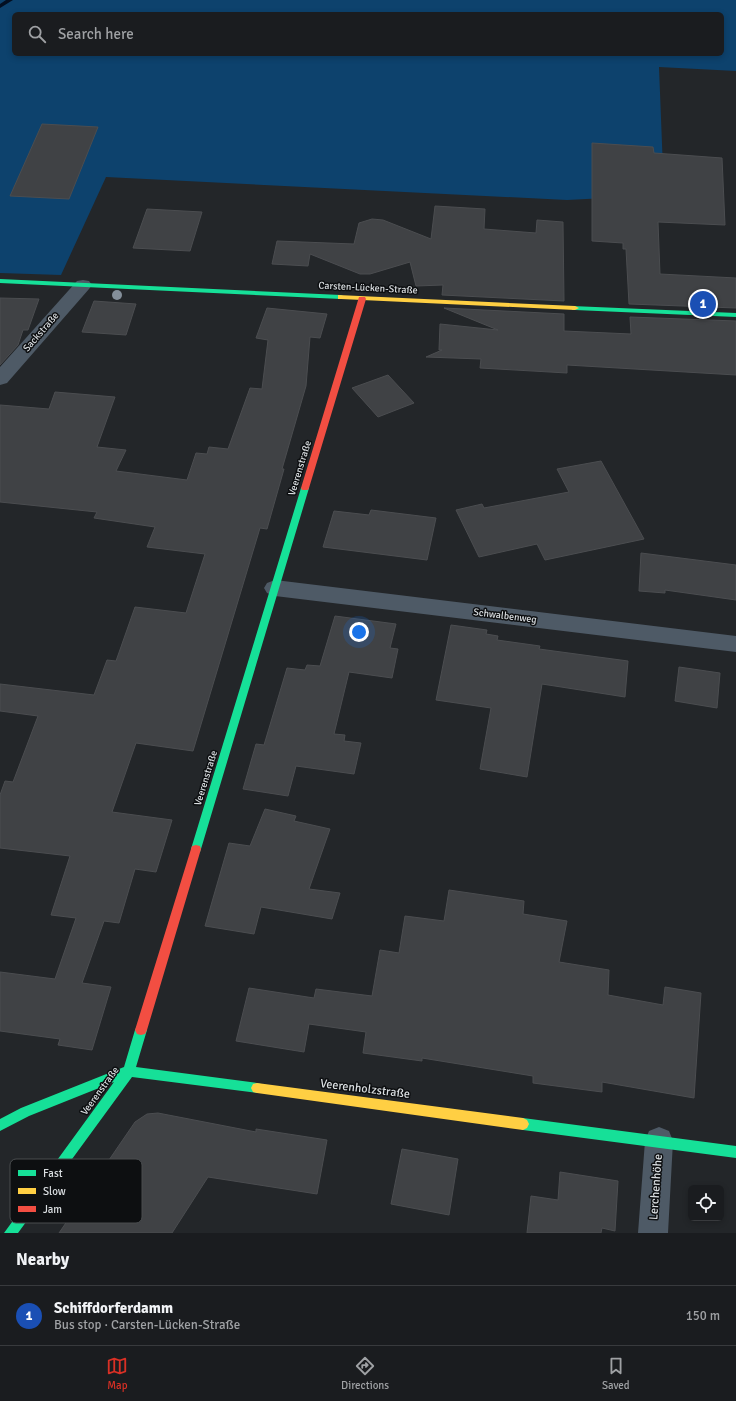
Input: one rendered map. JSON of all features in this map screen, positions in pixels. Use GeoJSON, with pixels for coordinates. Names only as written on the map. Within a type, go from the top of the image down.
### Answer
{"type":"FeatureCollection","features":[{"type":"Feature","properties":{"kind":"street","name":"Carsten-Lücken-Straße"},"geometry":{"type":"LineString","coordinates":[[0,281],[362,299],[736,315]]}},
{"type":"Feature","properties":{"kind":"street","name":"Sackstraße"},"geometry":{"type":"LineString","coordinates":[[0,379],[83,285]]}},
{"type":"Feature","properties":{"kind":"street","name":"Veerenstraße"},"geometry":{"type":"LineString","coordinates":[[64,1159],[129,1071],[362,299]]}},
{"type":"Feature","properties":{"kind":"street","name":"Schwalbenweg"},"geometry":{"type":"LineString","coordinates":[[275,588],[736,644]]}},
{"type":"Feature","properties":{"kind":"street","name":"Veerenholzstraße"},"geometry":{"type":"LineString","coordinates":[[0,1125],[25,1112],[129,1071],[736,1152]]}},
{"type":"Feature","properties":{"kind":"street","name":"Lerchenhöhe"},"geometry":{"type":"LineString","coordinates":[[653,1233],[659,1141]]}},
{"type":"Feature","properties":{"kind":"street","name":"Veerenstraße"},"geometry":{"type":"LineString","coordinates":[[10,1233],[17,1223]]}},
{"type":"Feature","properties":{"kind":"shaded area"},"geometry":{"type":"Polygon","coordinates":[[[0,0],[736,0],[736,71],[659,67],[664,195],[567,200],[106,177],[61,275],[0,273],[0,0]]]}},
{"type":"Feature","properties":{"kind":"building"},"geometry":{"type":"Polygon","coordinates":[[[42,124],[98,127],[69,199],[10,196],[42,124]]]}},
{"type":"Feature","properties":{"kind":"building"},"geometry":{"type":"Polygon","coordinates":[[[592,143],[653,147],[654,153],[722,158],[725,225],[658,222],[660,274],[736,278],[736,308],[629,304],[626,249],[623,249],[623,243],[592,241],[592,143]]]}},
{"type":"Feature","properties":{"kind":"building"},"geometry":{"type":"Polygon","coordinates":[[[435,206],[485,209],[484,229],[536,233],[537,220],[563,222],[564,301],[442,295],[443,285],[416,286],[410,262],[370,274],[360,274],[310,254],[308,266],[272,264],[277,241],[354,244],[359,223],[372,219],[383,220],[431,239],[435,206]]]}},
{"type":"Feature","properties":{"kind":"building"},"geometry":{"type":"Polygon","coordinates":[[[147,209],[202,212],[190,251],[133,248],[147,209]]]}},
{"type":"Feature","properties":{"kind":"building"},"geometry":{"type":"Polygon","coordinates":[[[0,298],[39,299],[28,330],[23,330],[18,345],[0,365],[0,298]]]}},
{"type":"Feature","properties":{"kind":"building"},"geometry":{"type":"Polygon","coordinates":[[[94,301],[136,304],[126,335],[82,332],[94,301]]]}},
{"type":"Feature","properties":{"kind":"building"},"geometry":{"type":"Polygon","coordinates":[[[267,308],[327,314],[320,338],[310,337],[306,386],[282,469],[284,469],[267,529],[260,528],[193,751],[136,743],[112,812],[172,820],[156,872],[135,869],[119,923],[104,921],[82,983],[111,987],[92,1050],[58,1045],[60,1039],[0,1031],[0,972],[55,979],[76,918],[51,915],[70,856],[0,848],[0,795],[5,781],[13,782],[38,716],[0,711],[0,684],[94,695],[107,660],[116,661],[135,607],[186,613],[205,554],[147,547],[155,527],[94,518],[97,512],[0,502],[0,405],[49,409],[55,392],[115,397],[97,447],[126,450],[116,471],[187,480],[196,453],[207,454],[209,447],[228,449],[250,388],[262,389],[268,340],[256,338],[267,308]]]}},
{"type":"Feature","properties":{"kind":"building"},"geometry":{"type":"Polygon","coordinates":[[[444,308],[564,314],[564,331],[631,334],[630,317],[736,321],[736,375],[567,365],[567,373],[480,368],[481,359],[426,357],[442,350],[439,350],[440,324],[498,330],[444,308]]]}},
{"type":"Feature","properties":{"kind":"building"},"geometry":{"type":"Polygon","coordinates":[[[388,375],[414,403],[378,417],[352,388],[388,375]]]}},
{"type":"Feature","properties":{"kind":"building"},"geometry":{"type":"Polygon","coordinates":[[[601,461],[644,539],[545,560],[537,544],[479,557],[456,510],[482,504],[484,508],[569,492],[557,469],[601,461]]]}},
{"type":"Feature","properties":{"kind":"building"},"geometry":{"type":"Polygon","coordinates":[[[371,510],[436,518],[427,560],[323,547],[334,511],[369,515],[371,510]]]}},
{"type":"Feature","properties":{"kind":"building"},"geometry":{"type":"Polygon","coordinates":[[[641,553],[736,565],[736,600],[665,590],[665,593],[639,591],[641,553]]]}},
{"type":"Feature","properties":{"kind":"building"},"geometry":{"type":"Polygon","coordinates":[[[335,616],[396,624],[390,648],[398,649],[392,678],[349,672],[334,734],[345,735],[344,741],[361,743],[354,774],[296,766],[288,796],[243,789],[256,744],[264,745],[287,668],[305,670],[307,665],[320,666],[335,616]]]}},
{"type":"Feature","properties":{"kind":"building"},"geometry":{"type":"Polygon","coordinates":[[[451,625],[487,630],[486,634],[498,636],[497,640],[540,646],[539,649],[628,661],[625,697],[542,684],[527,777],[480,769],[491,708],[436,700],[451,625]]]}},
{"type":"Feature","properties":{"kind":"building"},"geometry":{"type":"Polygon","coordinates":[[[679,667],[720,673],[717,708],[675,701],[679,667]]]}},
{"type":"Feature","properties":{"kind":"building"},"geometry":{"type":"Polygon","coordinates":[[[265,809],[296,816],[294,821],[330,829],[309,889],[340,893],[332,919],[261,907],[254,934],[205,926],[229,843],[250,846],[265,809]]]}},
{"type":"Feature","properties":{"kind":"building"},"geometry":{"type":"Polygon","coordinates":[[[449,890],[524,901],[523,914],[567,921],[559,962],[609,970],[608,995],[663,1005],[665,987],[701,993],[694,1098],[602,1082],[602,1092],[533,1083],[533,1076],[422,1058],[422,1061],[363,1053],[366,1032],[309,1024],[304,1052],[236,1041],[249,988],[314,998],[316,989],[372,996],[380,950],[399,953],[405,916],[444,921],[449,890]]]}},
{"type":"Feature","properties":{"kind":"building"},"geometry":{"type":"Polygon","coordinates":[[[158,1113],[256,1132],[256,1129],[327,1140],[317,1194],[208,1177],[172,1233],[59,1233],[66,1223],[142,1223],[142,1159],[110,1159],[135,1122],[147,1114],[158,1113]]]}},
{"type":"Feature","properties":{"kind":"building"},"geometry":{"type":"Polygon","coordinates":[[[402,1149],[458,1159],[449,1215],[391,1204],[402,1149]]]}},
{"type":"Feature","properties":{"kind":"building"},"geometry":{"type":"Polygon","coordinates":[[[560,1172],[618,1181],[615,1231],[602,1228],[601,1233],[527,1233],[531,1196],[558,1200],[560,1172]]]}},
{"type":"Feature","properties":{"kind":"waterway"},"geometry":{"type":"LineString","coordinates":[[0,6],[10,0]]}},
{"type":"Feature","properties":{"kind":"traffic: fast"},"geometry":{"type":"LineString","coordinates":[[0,281],[341,297]]}},
{"type":"Feature","properties":{"kind":"traffic: fast"},"geometry":{"type":"LineString","coordinates":[[575,308],[736,315]]}},
{"type":"Feature","properties":{"kind":"traffic: fast"},"geometry":{"type":"LineString","coordinates":[[196,849],[305,488]]}},
{"type":"Feature","properties":{"kind":"traffic: fast"},"geometry":{"type":"LineString","coordinates":[[64,1159],[129,1071],[141,1030]]}},
{"type":"Feature","properties":{"kind":"traffic: fast"},"geometry":{"type":"LineString","coordinates":[[0,1125],[25,1112],[129,1071],[257,1088]]}},
{"type":"Feature","properties":{"kind":"traffic: fast"},"geometry":{"type":"LineString","coordinates":[[523,1124],[736,1152]]}},
{"type":"Feature","properties":{"kind":"traffic: fast"},"geometry":{"type":"LineString","coordinates":[[10,1233],[17,1223]]}},
{"type":"Feature","properties":{"kind":"traffic: slow"},"geometry":{"type":"LineString","coordinates":[[341,297],[575,308]]}},
{"type":"Feature","properties":{"kind":"traffic: slow"},"geometry":{"type":"LineString","coordinates":[[257,1088],[523,1124]]}},
{"type":"Feature","properties":{"kind":"traffic: jam"},"geometry":{"type":"LineString","coordinates":[[305,488],[362,299]]}},
{"type":"Feature","properties":{"kind":"traffic: jam"},"geometry":{"type":"LineString","coordinates":[[141,1030],[196,849]]}},
{"type":"Feature","properties":{"kind":"place","name":"Schiffdorferdamm"},"geometry":{"type":"Point","coordinates":[703,304]}}]}
